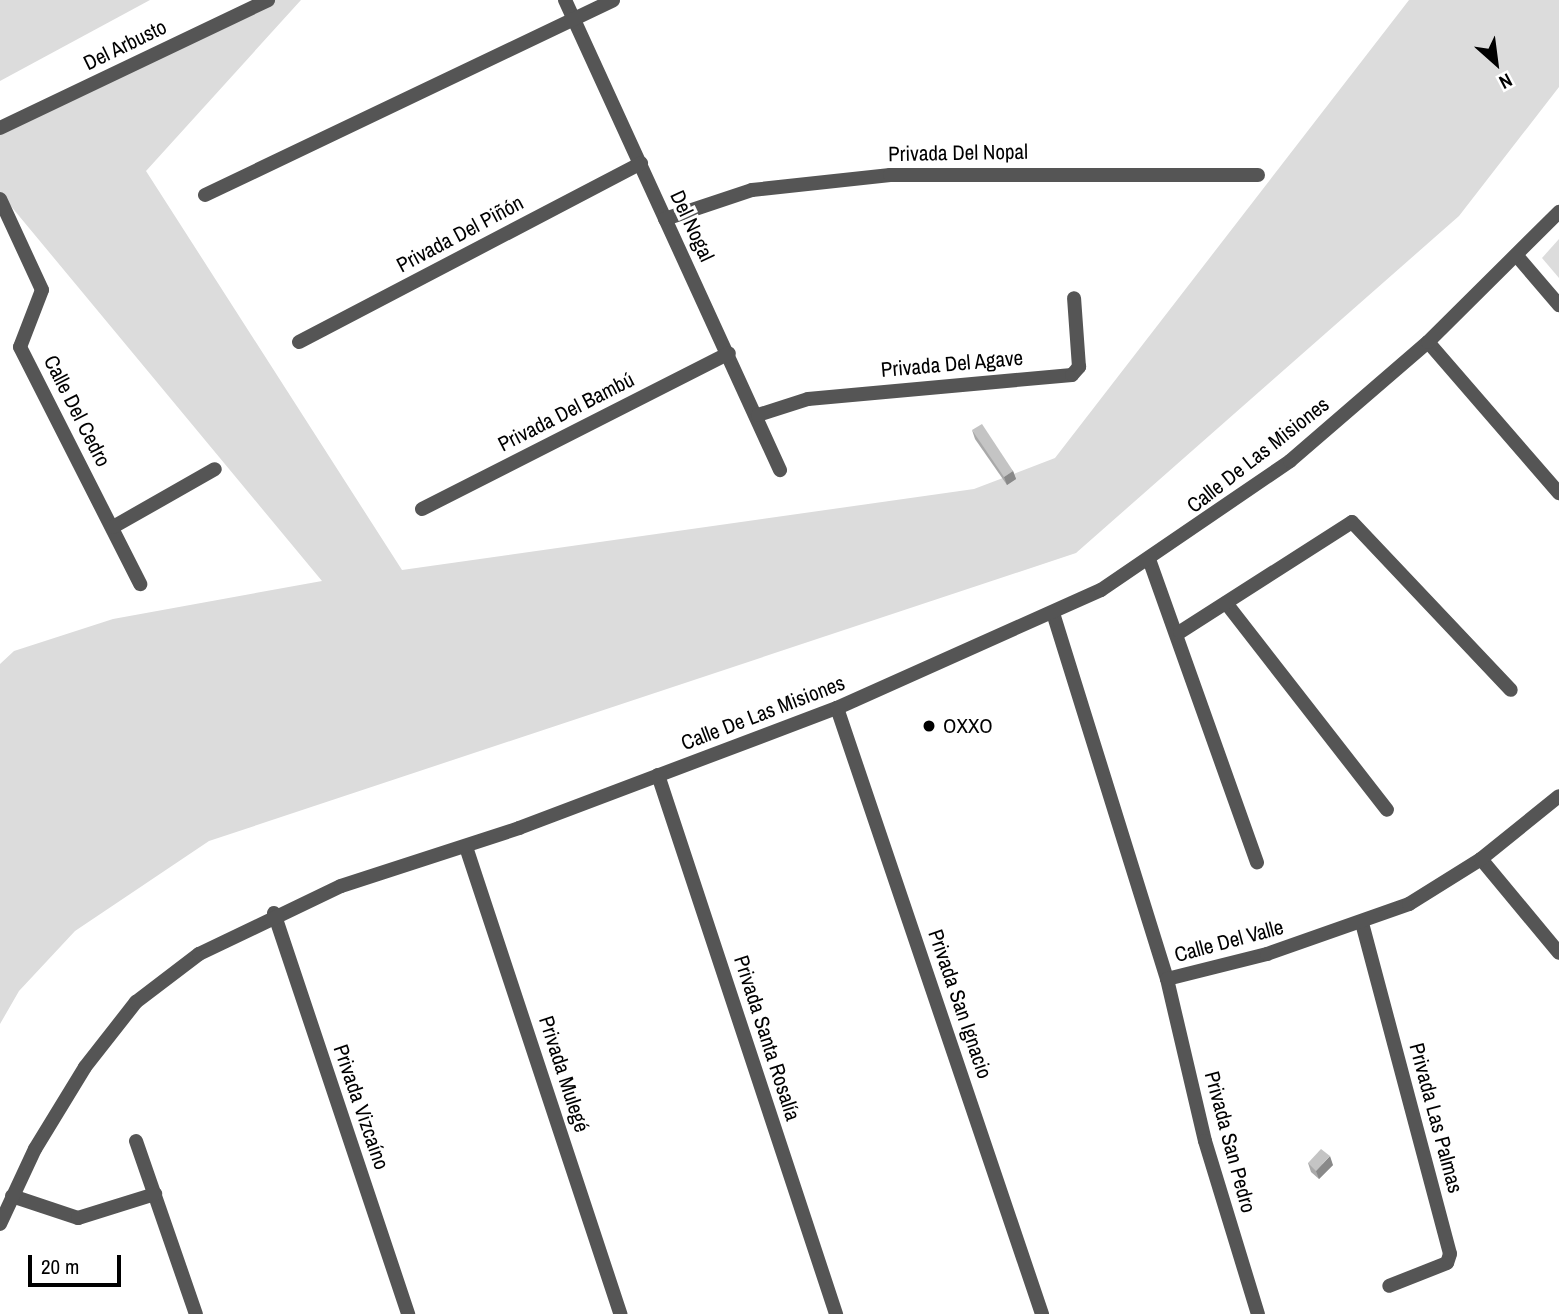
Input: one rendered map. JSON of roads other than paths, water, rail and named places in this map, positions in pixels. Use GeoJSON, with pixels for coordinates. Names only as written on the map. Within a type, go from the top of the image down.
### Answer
{"type":"FeatureCollection","features":[{"type":"Feature","properties":{"kind":"street","name":"Del Arbusto"},"geometry":{"type":"LineString","coordinates":[[0,128],[268,0]]}},
{"type":"Feature","properties":{"kind":"street","name":"Del Nogal"},"geometry":{"type":"LineString","coordinates":[[565,0],[758,415],[780,470]]}},
{"type":"Feature","properties":{"kind":"street"},"geometry":{"type":"LineString","coordinates":[[205,195],[613,0]]}},
{"type":"Feature","properties":{"kind":"street","name":"Privada Del Piñón"},"geometry":{"type":"LineString","coordinates":[[299,342],[641,163]]}},
{"type":"Feature","properties":{"kind":"street","name":"Privada Del Nopal"},"geometry":{"type":"LineString","coordinates":[[665,219],[752,190],[890,175],[1258,175]]}},
{"type":"Feature","properties":{"kind":"street","name":"Calle Del Cedro"},"geometry":{"type":"LineString","coordinates":[[0,199],[42,290],[20,347],[140,584]]}},
{"type":"Feature","properties":{"kind":"street","name":"Calle De Las Misiones"},"geometry":{"type":"LineString","coordinates":[[0,1224],[12,1196],[85,1067],[136,1002],[199,954],[274,913],[466,846],[837,708],[1053,613],[1150,562],[1290,461],[1428,342],[1559,212]]}},
{"type":"Feature","properties":{"kind":"street"},"geometry":{"type":"LineString","coordinates":[[1517,256],[1559,305]]}},
{"type":"Feature","properties":{"kind":"street","name":"Privada Del Agave"},"geometry":{"type":"LineString","coordinates":[[758,415],[808,399],[1072,375],[1079,367],[1074,298]]}},
{"type":"Feature","properties":{"kind":"street"},"geometry":{"type":"LineString","coordinates":[[1428,342],[1559,493]]}},
{"type":"Feature","properties":{"kind":"street","name":"Privada Del Bambú"},"geometry":{"type":"LineString","coordinates":[[422,509],[729,353]]}},
{"type":"Feature","properties":{"kind":"street"},"geometry":{"type":"LineString","coordinates":[[113,527],[215,469]]}},
{"type":"Feature","properties":{"kind":"street"},"geometry":{"type":"LineString","coordinates":[[1180,632],[1352,522],[1511,690]]}},
{"type":"Feature","properties":{"kind":"street"},"geometry":{"type":"LineString","coordinates":[[1150,562],[1180,632],[1257,862]]}},
{"type":"Feature","properties":{"kind":"street"},"geometry":{"type":"LineString","coordinates":[[1226,603],[1387,810]]}},
{"type":"Feature","properties":{"kind":"street","name":"Calle Del Valle"},"geometry":{"type":"LineString","coordinates":[[1053,613],[1167,979],[1362,923],[1409,904],[1481,859],[1559,796]]}},
{"type":"Feature","properties":{"kind":"street","name":"Privada San Ignacio"},"geometry":{"type":"LineString","coordinates":[[837,708],[1042,1314]]}},
{"type":"Feature","properties":{"kind":"street","name":"Privada Santa Rosalía"},"geometry":{"type":"LineString","coordinates":[[658,775],[836,1314]]}},
{"type":"Feature","properties":{"kind":"street","name":"Privada Mulegé"},"geometry":{"type":"LineString","coordinates":[[466,846],[620,1314]]}},
{"type":"Feature","properties":{"kind":"street"},"geometry":{"type":"LineString","coordinates":[[1481,859],[1559,953]]}},
{"type":"Feature","properties":{"kind":"street","name":"Privada Vizcaíno"},"geometry":{"type":"LineString","coordinates":[[274,913],[408,1314]]}},
{"type":"Feature","properties":{"kind":"street","name":"Privada Las Palmas"},"geometry":{"type":"LineString","coordinates":[[1362,923],[1450,1254],[1447,1263],[1389,1286]]}},
{"type":"Feature","properties":{"kind":"street","name":"Privada San Pedro"},"geometry":{"type":"LineString","coordinates":[[1167,979],[1205,1141],[1258,1314]]}},
{"type":"Feature","properties":{"kind":"street"},"geometry":{"type":"LineString","coordinates":[[136,1141],[196,1314]]}},
{"type":"Feature","properties":{"kind":"street"},"geometry":{"type":"LineString","coordinates":[[12,1196],[78,1218],[155,1194]]}},
{"type":"Feature","properties":{"kind":"place","name":"OXXO"},"geometry":{"type":"Point","coordinates":[929,726]}}]}
